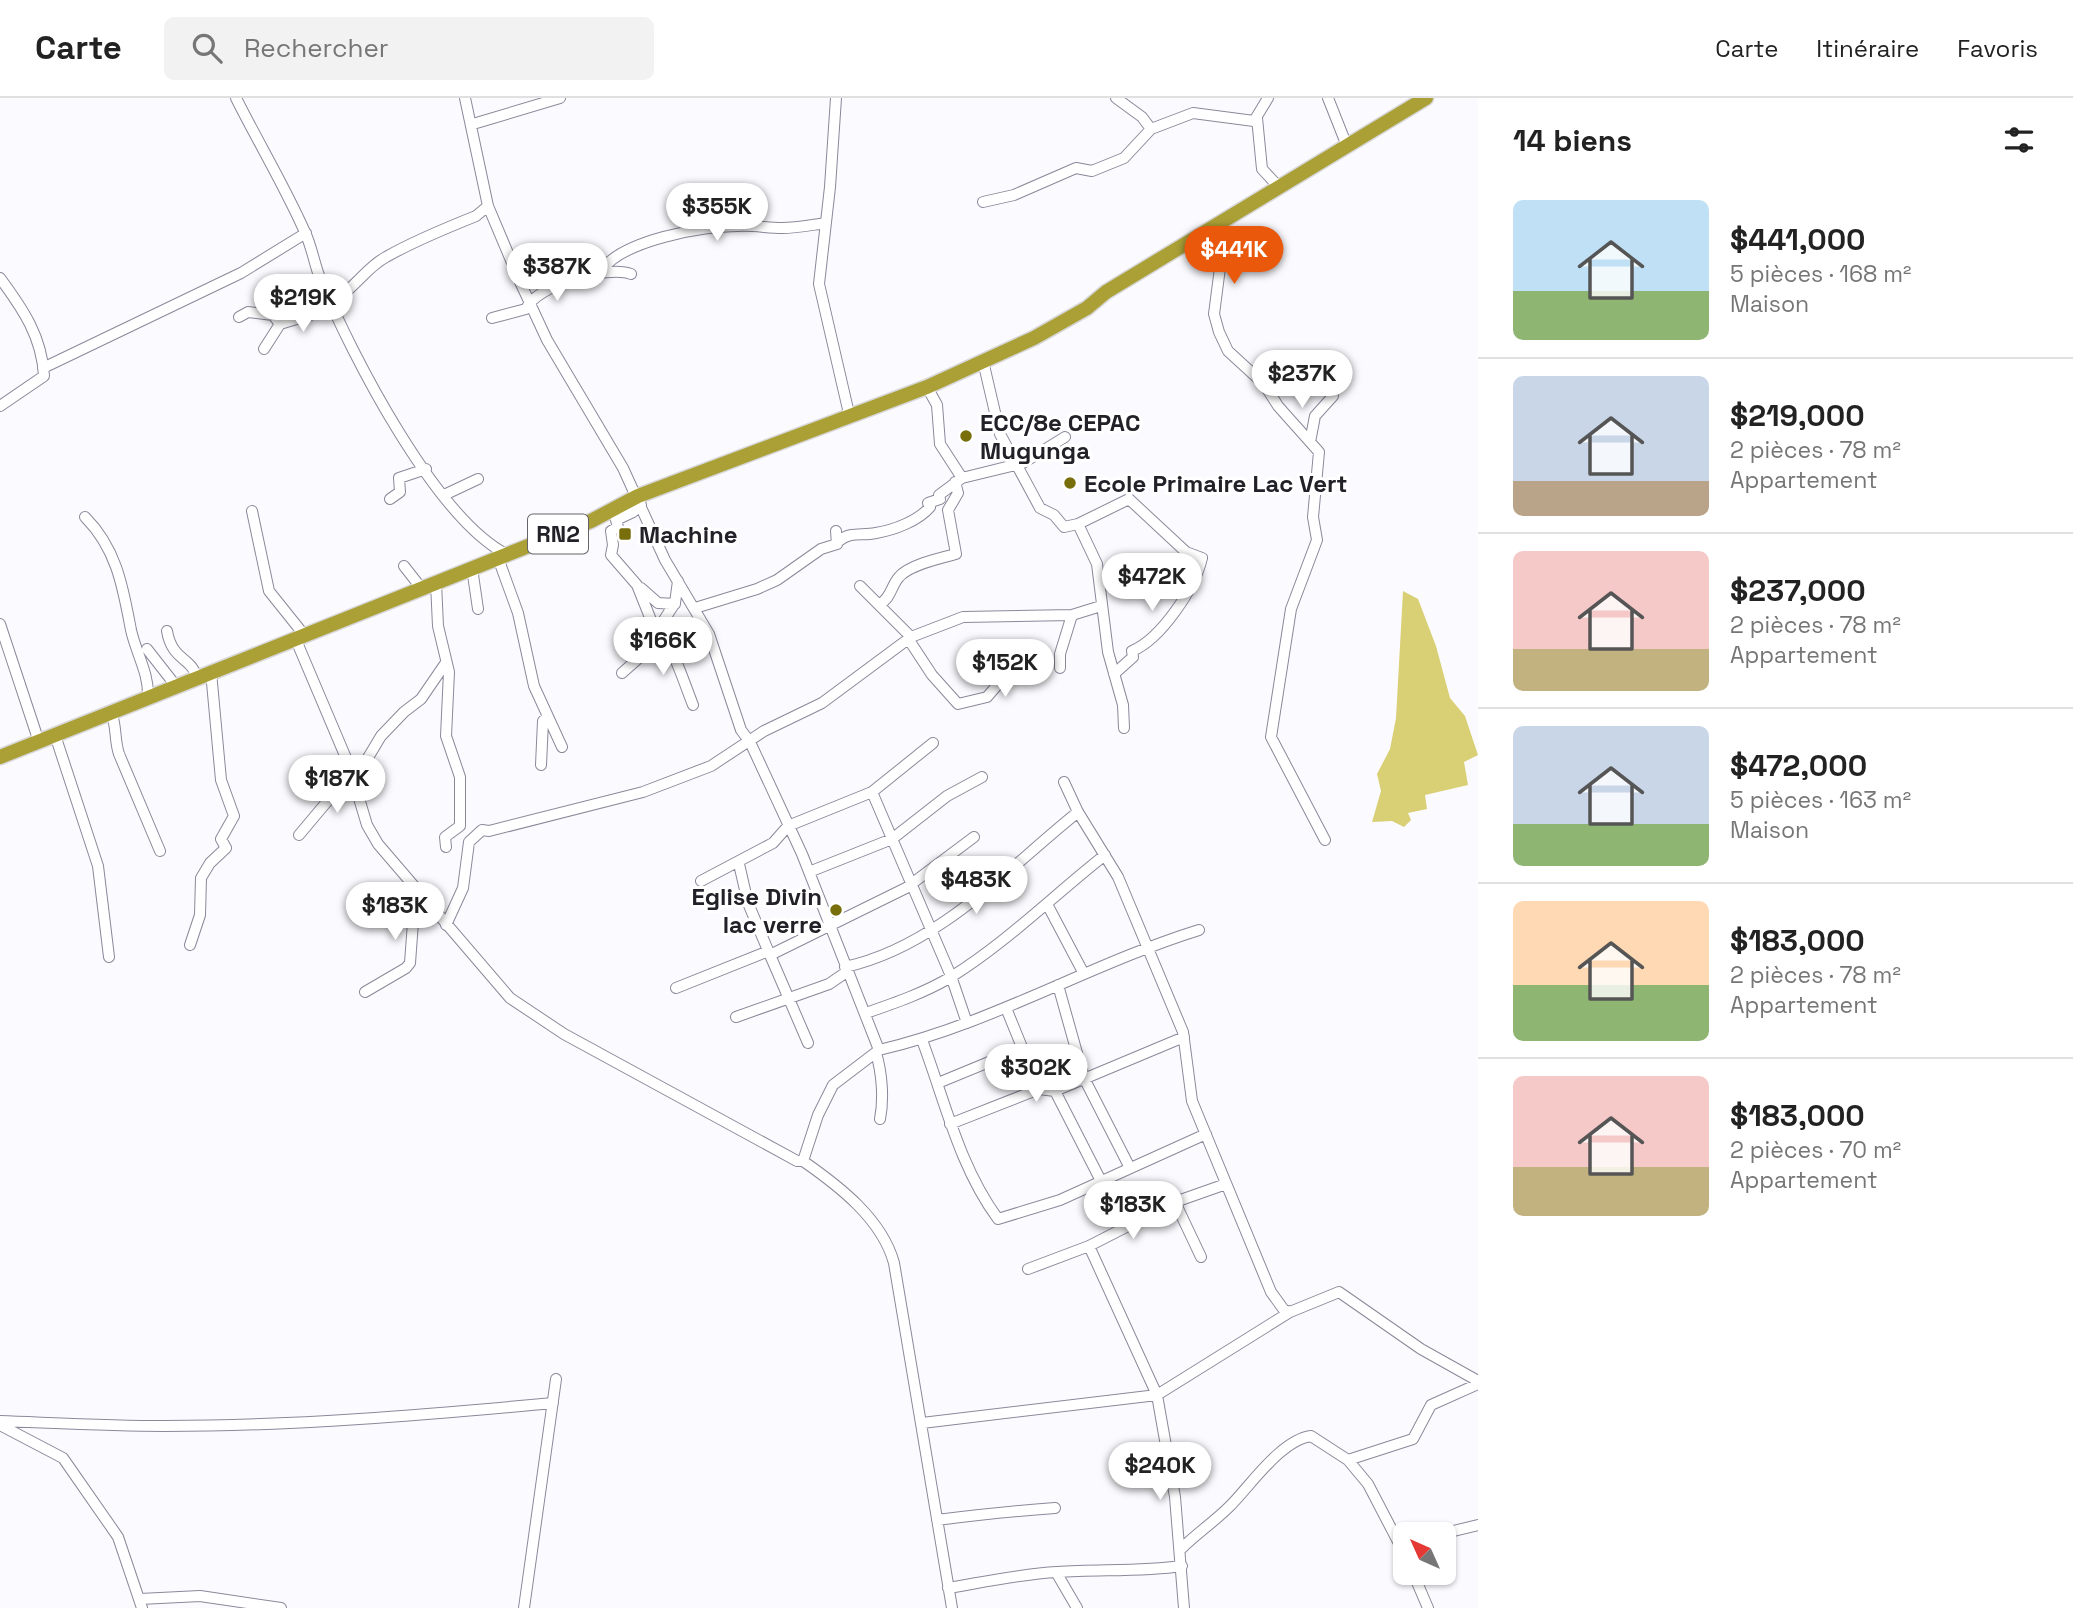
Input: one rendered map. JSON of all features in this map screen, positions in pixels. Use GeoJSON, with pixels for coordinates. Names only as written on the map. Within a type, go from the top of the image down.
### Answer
{"type":"FeatureCollection","features":[{"type":"Feature","properties":{"kind":"highway","name":"RN2"},"geometry":{"type":"LineString","coordinates":[[0,757],[927,387],[1087,308],[1106,292],[1426,98]]}},
{"type":"Feature","properties":{"kind":"street"},"geometry":{"type":"LineString","coordinates":[[236,98],[306,233],[314,263],[331,304],[392,421],[444,495],[485,542],[502,556],[534,686],[562,747]]}},
{"type":"Feature","properties":{"kind":"street"},"geometry":{"type":"LineString","coordinates":[[465,98],[473,124],[488,206],[547,340],[640,500],[665,560],[695,608],[718,656],[741,730],[750,741],[809,872],[866,1013],[878,1051],[883,1104],[880,1119]]}},
{"type":"Feature","properties":{"kind":"street"},"geometry":{"type":"LineString","coordinates":[[473,124],[560,98]]}},
{"type":"Feature","properties":{"kind":"street"},"geometry":{"type":"LineString","coordinates":[[836,98],[819,284],[850,418]]}},
{"type":"Feature","properties":{"kind":"street"},"geometry":{"type":"LineString","coordinates":[[1116,98],[1142,117],[1151,129]]}},
{"type":"Feature","properties":{"kind":"street"},"geometry":{"type":"LineString","coordinates":[[1268,98],[1257,118],[1262,169],[1278,186]]}},
{"type":"Feature","properties":{"kind":"street"},"geometry":{"type":"LineString","coordinates":[[1328,98],[1347,146]]}},
{"type":"Feature","properties":{"kind":"street"},"geometry":{"type":"LineString","coordinates":[[983,202],[1014,195],[1076,168],[1093,171],[1124,158],[1151,129],[1194,113],[1244,120],[1257,118]]}},
{"type":"Feature","properties":{"kind":"street"},"geometry":{"type":"LineString","coordinates":[[264,349],[280,324],[331,304],[365,271],[386,257],[476,216],[488,206]]}},
{"type":"Feature","properties":{"kind":"street"},"geometry":{"type":"LineString","coordinates":[[601,271],[607,262],[640,246],[708,228],[782,228],[826,223]]}},
{"type":"Feature","properties":{"kind":"street"},"geometry":{"type":"LineString","coordinates":[[1212,228],[1222,260],[1214,314],[1228,351],[1265,384],[1278,406],[1319,452],[1313,517],[1317,540],[1292,609],[1271,737],[1325,840]]}},
{"type":"Feature","properties":{"kind":"street"},"geometry":{"type":"LineString","coordinates":[[43,368],[241,273],[306,233]]}},
{"type":"Feature","properties":{"kind":"street"},"geometry":{"type":"LineString","coordinates":[[492,318],[521,312],[530,301],[563,284],[601,271],[621,270],[631,274]]}},
{"type":"Feature","properties":{"kind":"street"},"geometry":{"type":"LineString","coordinates":[[0,278],[24,311],[43,351],[44,376],[0,406]]}},
{"type":"Feature","properties":{"kind":"street"},"geometry":{"type":"LineString","coordinates":[[239,317],[248,312],[273,315],[280,324]]}},
{"type":"Feature","properties":{"kind":"street"},"geometry":{"type":"LineString","coordinates":[[983,361],[1000,434],[1040,508],[1054,515],[1064,527],[1078,524],[1129,499],[1186,552],[1202,558],[1190,589],[1176,609],[1145,643],[1132,650],[1133,656],[1114,674]]}},
{"type":"Feature","properties":{"kind":"street"},"geometry":{"type":"LineString","coordinates":[[880,604],[886,601],[898,578],[905,572],[956,555],[948,510],[958,493],[959,480],[940,444],[937,405],[927,387]]}},
{"type":"Feature","properties":{"kind":"street"},"geometry":{"type":"LineString","coordinates":[[1310,442],[1315,416],[1334,396]]}},
{"type":"Feature","properties":{"kind":"street"},"geometry":{"type":"LineString","coordinates":[[695,608],[757,589],[837,536],[887,530],[920,517],[930,507],[928,503],[940,499],[939,495],[959,480],[996,471],[1015,462],[1023,463],[1065,437]]}},
{"type":"Feature","properties":{"kind":"street"},"geometry":{"type":"LineString","coordinates":[[390,499],[400,492],[399,478],[426,469]]}},
{"type":"Feature","properties":{"kind":"street"},"geometry":{"type":"LineString","coordinates":[[444,495],[478,479]]}},
{"type":"Feature","properties":{"kind":"street"},"geometry":{"type":"LineString","coordinates":[[640,500],[633,512],[616,520],[618,527],[611,531],[611,555],[654,602],[675,604]]}},
{"type":"Feature","properties":{"kind":"street"},"geometry":{"type":"LineString","coordinates":[[252,511],[269,590],[300,638],[352,774],[367,825],[378,844],[499,988],[531,1012],[739,1132],[797,1161],[803,1161],[852,1199],[891,1251],[952,1608]]}},
{"type":"Feature","properties":{"kind":"street"},"geometry":{"type":"LineString","coordinates":[[85,517],[101,533],[123,580],[131,629],[148,683],[148,697]]}},
{"type":"Feature","properties":{"kind":"street"},"geometry":{"type":"LineString","coordinates":[[1078,524],[1097,564],[1101,606],[1123,705],[1124,728]]}},
{"type":"Feature","properties":{"kind":"street"},"geometry":{"type":"LineString","coordinates":[[404,566],[429,586],[450,685],[446,736],[460,777],[461,802],[460,825],[445,837],[446,847]]}},
{"type":"Feature","properties":{"kind":"street"},"geometry":{"type":"LineString","coordinates":[[472,568],[474,602],[478,610]]}},
{"type":"Feature","properties":{"kind":"street"},"geometry":{"type":"LineString","coordinates":[[622,673],[654,646],[675,604],[678,581]]}},
{"type":"Feature","properties":{"kind":"street"},"geometry":{"type":"LineString","coordinates":[[637,586],[651,620],[670,643],[677,669],[693,705]]}},
{"type":"Feature","properties":{"kind":"street"},"geometry":{"type":"LineString","coordinates":[[860,586],[910,638],[932,675],[958,704],[987,697],[1006,675],[1032,654]]}},
{"type":"Feature","properties":{"kind":"street"},"geometry":{"type":"LineString","coordinates":[[446,925],[463,888],[469,842],[476,833],[643,792],[712,766],[750,741],[822,703],[910,638],[963,617],[1072,615],[1101,606]]}},
{"type":"Feature","properties":{"kind":"street"},"geometry":{"type":"LineString","coordinates":[[1060,668],[1060,654],[1072,615]]}},
{"type":"Feature","properties":{"kind":"street"},"geometry":{"type":"LineString","coordinates":[[0,624],[38,742]]}},
{"type":"Feature","properties":{"kind":"street"},"geometry":{"type":"LineString","coordinates":[[167,631],[172,650],[204,675],[221,780],[234,816],[221,839],[226,848],[210,863],[201,878],[200,915],[190,945]]}},
{"type":"Feature","properties":{"kind":"street"},"geometry":{"type":"LineString","coordinates":[[147,649],[176,686]]}},
{"type":"Feature","properties":{"kind":"street"},"geometry":{"type":"LineString","coordinates":[[299,835],[404,712],[421,699],[445,664]]}},
{"type":"Feature","properties":{"kind":"street"},"geometry":{"type":"LineString","coordinates":[[111,712],[116,724],[114,738],[119,754],[160,851]]}},
{"type":"Feature","properties":{"kind":"street"},"geometry":{"type":"LineString","coordinates":[[541,765],[543,721],[548,717]]}},
{"type":"Feature","properties":{"kind":"street"},"geometry":{"type":"LineString","coordinates":[[55,735],[98,866],[109,957]]}},
{"type":"Feature","properties":{"kind":"street"},"geometry":{"type":"LineString","coordinates":[[701,881],[774,843],[788,826],[872,792],[933,743]]}},
{"type":"Feature","properties":{"kind":"street"},"geometry":{"type":"LineString","coordinates":[[809,872],[892,839],[947,796],[982,777]]}},
{"type":"Feature","properties":{"kind":"street"},"geometry":{"type":"LineString","coordinates":[[1065,782],[1078,812],[1118,877],[1148,946],[1184,1037],[1192,1101],[1271,1292],[1283,1310],[1290,1312]]}},
{"type":"Feature","properties":{"kind":"street"},"geometry":{"type":"LineString","coordinates":[[872,792],[951,976],[967,1023]]}},
{"type":"Feature","properties":{"kind":"street"},"geometry":{"type":"LineString","coordinates":[[736,1017],[829,984],[846,969],[876,961],[930,929],[989,888],[1078,812]]}},
{"type":"Feature","properties":{"kind":"street"},"geometry":{"type":"LineString","coordinates":[[676,988],[831,927],[911,884],[974,837]]}},
{"type":"Feature","properties":{"kind":"street"},"geometry":{"type":"LineString","coordinates":[[866,1013],[904,1000],[951,976],[1047,904],[1105,855]]}},
{"type":"Feature","properties":{"kind":"street"},"geometry":{"type":"LineString","coordinates":[[738,864],[768,953],[808,1043]]}},
{"type":"Feature","properties":{"kind":"street"},"geometry":{"type":"LineString","coordinates":[[1047,904],[1084,974]]}},
{"type":"Feature","properties":{"kind":"street"},"geometry":{"type":"LineString","coordinates":[[365,992],[410,963],[413,922],[432,907]]}},
{"type":"Feature","properties":{"kind":"street"},"geometry":{"type":"LineString","coordinates":[[803,1161],[818,1115],[833,1085],[878,1051],[922,1040],[1006,1008],[1148,946],[1199,930]]}},
{"type":"Feature","properties":{"kind":"street"},"geometry":{"type":"LineString","coordinates":[[1058,985],[1084,1078],[1130,1168]]}},
{"type":"Feature","properties":{"kind":"street"},"geometry":{"type":"LineString","coordinates":[[1006,1008],[1039,1089]]}},
{"type":"Feature","properties":{"kind":"street"},"geometry":{"type":"LineString","coordinates":[[950,1124],[1039,1089],[1055,1091],[1184,1037]]}},
{"type":"Feature","properties":{"kind":"street"},"geometry":{"type":"LineString","coordinates":[[922,1040],[950,1124],[986,1203],[998,1219],[1060,1199],[1206,1134]]}},
{"type":"Feature","properties":{"kind":"street"},"geometry":{"type":"LineString","coordinates":[[938,1083],[1023,1048]]}},
{"type":"Feature","properties":{"kind":"street"},"geometry":{"type":"LineString","coordinates":[[1055,1091],[1101,1181]]}},
{"type":"Feature","properties":{"kind":"street"},"geometry":{"type":"LineString","coordinates":[[1028,1269],[1089,1246],[1175,1202],[1226,1184]]}},
{"type":"Feature","properties":{"kind":"street"},"geometry":{"type":"LineString","coordinates":[[1175,1202],[1201,1257]]}},
{"type":"Feature","properties":{"kind":"street"},"geometry":{"type":"LineString","coordinates":[[1089,1246],[1157,1395],[1181,1549],[1184,1608]]}},
{"type":"Feature","properties":{"kind":"street"},"geometry":{"type":"LineString","coordinates":[[922,1423],[1157,1395],[1290,1312],[1339,1292],[1421,1349],[1478,1383]]}},
{"type":"Feature","properties":{"kind":"street"},"geometry":{"type":"LineString","coordinates":[[524,1608],[556,1379]]}},
{"type":"Feature","properties":{"kind":"street"},"geometry":{"type":"LineString","coordinates":[[1348,1461],[1413,1439],[1431,1405],[1478,1383]]}},
{"type":"Feature","properties":{"kind":"street"},"geometry":{"type":"LineString","coordinates":[[0,1423],[164,1426],[301,1422],[382,1419],[553,1403]]}},
{"type":"Feature","properties":{"kind":"street"},"geometry":{"type":"LineString","coordinates":[[0,1423],[63,1458],[118,1537],[141,1603],[200,1596],[281,1608]]}},
{"type":"Feature","properties":{"kind":"street"},"geometry":{"type":"LineString","coordinates":[[1181,1549],[1232,1504],[1256,1474],[1296,1442],[1311,1436],[1348,1461],[1368,1484],[1393,1526]]}},
{"type":"Feature","properties":{"kind":"street"},"geometry":{"type":"LineString","coordinates":[[937,1520],[968,1514],[998,1516],[1055,1508]]}},
{"type":"Feature","properties":{"kind":"street"},"geometry":{"type":"LineString","coordinates":[[1456,1530],[1478,1525]]}},
{"type":"Feature","properties":{"kind":"street"},"geometry":{"type":"LineString","coordinates":[[948,1588],[1056,1572],[1118,1568],[1152,1570],[1182,1566]]}},
{"type":"Feature","properties":{"kind":"street"},"geometry":{"type":"LineString","coordinates":[[1056,1572],[1077,1608]]}},
{"type":"Feature","properties":{"kind":"street"},"geometry":{"type":"LineString","coordinates":[[1419,1586],[1428,1608]]}},
{"type":"Feature","properties":{"kind":"shaded area"},"geometry":{"type":"Polygon","coordinates":[[[1403,591],[1418,599],[1436,646],[1450,698],[1465,716],[1478,755],[1464,762],[1468,785],[1425,795],[1427,809],[1408,813],[1411,820],[1404,827],[1392,821],[1372,822],[1381,791],[1377,774],[1390,749],[1396,718],[1403,591]]]}},
{"type":"Feature","properties":{"kind":"place","name":"ECC/8e CEPAC Mugunga"},"geometry":{"type":"Point","coordinates":[966,436]}},
{"type":"Feature","properties":{"kind":"place","name":"Ecole Primaire Lac Vert"},"geometry":{"type":"Point","coordinates":[1070,483]}},
{"type":"Feature","properties":{"kind":"place","name":"Machine"},"geometry":{"type":"Point","coordinates":[625,534]}},
{"type":"Feature","properties":{"kind":"place","name":"Eglise Divin lac verre"},"geometry":{"type":"Point","coordinates":[836,910]}}]}
